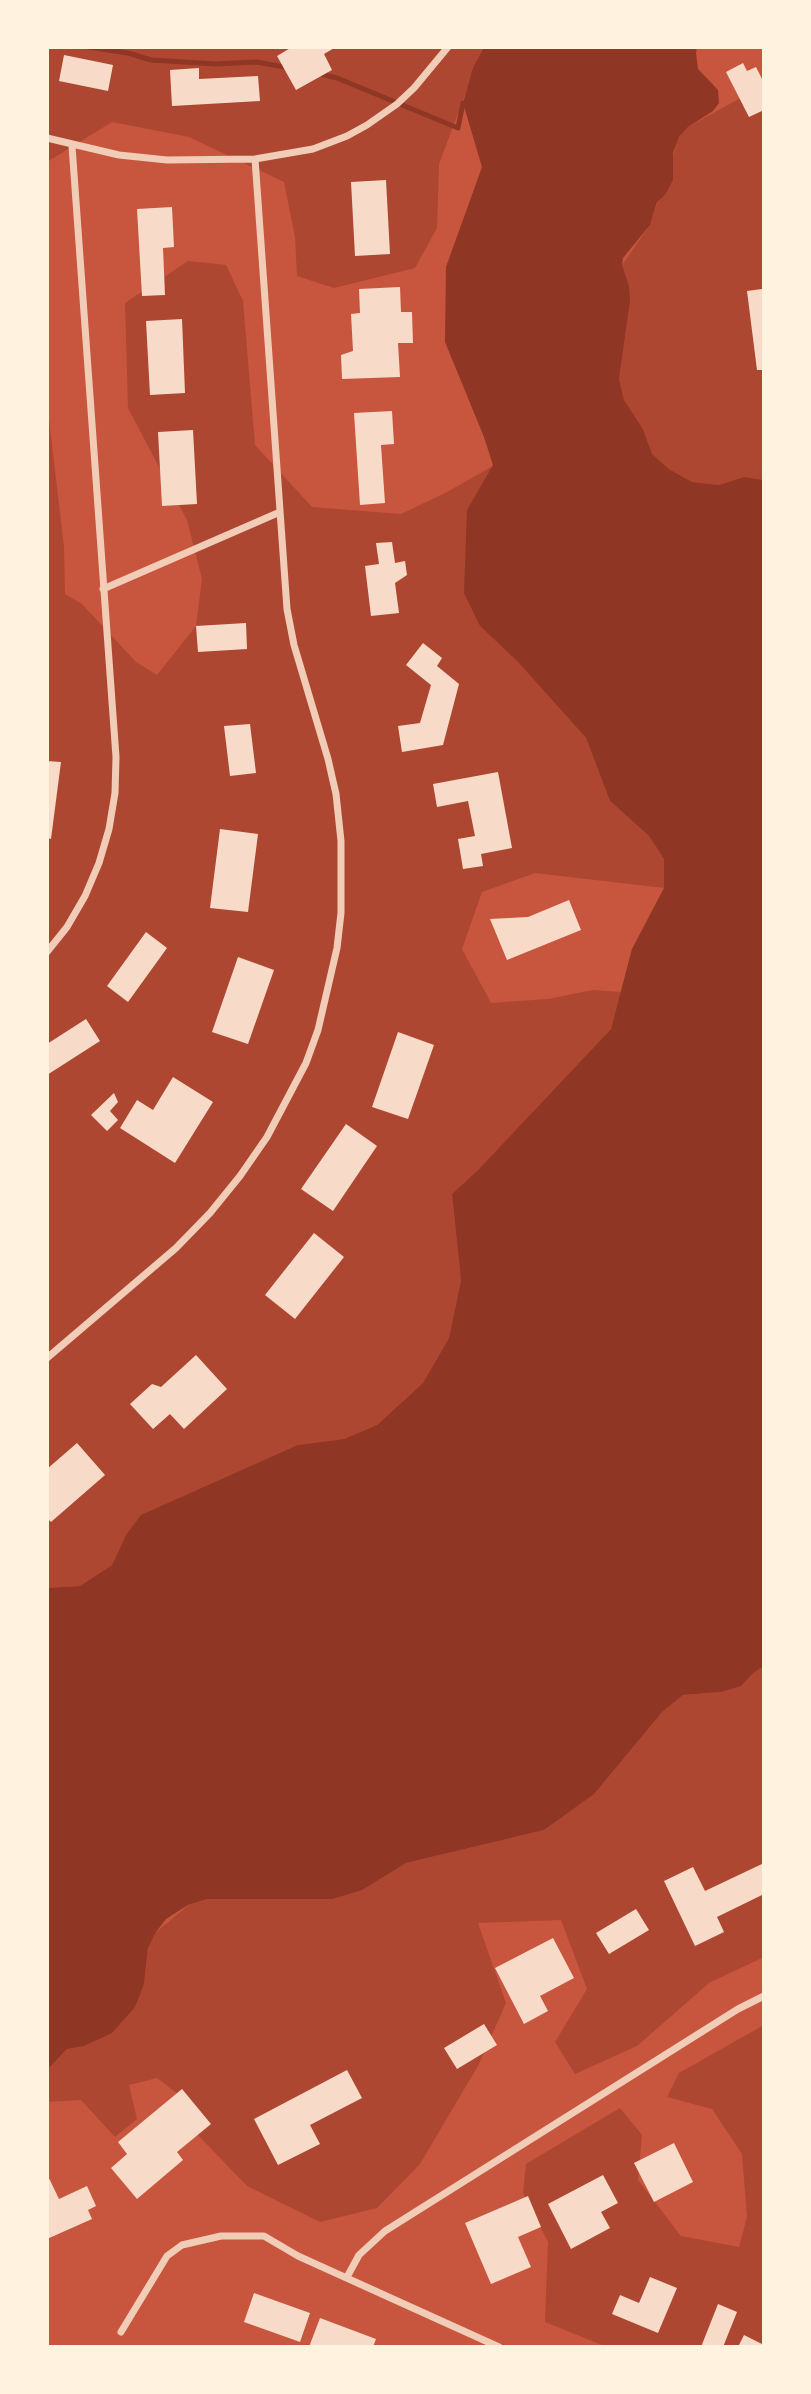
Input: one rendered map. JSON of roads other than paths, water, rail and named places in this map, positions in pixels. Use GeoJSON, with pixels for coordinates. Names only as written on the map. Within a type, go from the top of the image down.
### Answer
{"type":"FeatureCollection","features":[{"type":"Feature","properties":{"kind":"street"},"geometry":{"type":"LineString","coordinates":[[47,138],[119,155],[167,160],[255,159],[313,149],[368,125],[414,88],[448,47]]}},
{"type":"Feature","properties":{"kind":"street"},"geometry":{"type":"LineString","coordinates":[[47,952],[67,927],[85,896],[109,829],[115,793],[116,757],[72,146]]}},
{"type":"Feature","properties":{"kind":"street"},"geometry":{"type":"LineString","coordinates":[[47,1358],[141,1280],[209,1213],[267,1137],[291,1096],[318,1030],[337,948],[341,901],[341,841],[336,794],[328,759],[294,645],[287,609],[255,159]]}},
{"type":"Feature","properties":{"kind":"street"},"geometry":{"type":"LineString","coordinates":[[103,589],[280,512]]}},
{"type":"Feature","properties":{"kind":"street"},"geometry":{"type":"LineString","coordinates":[[347,2277],[359,2255],[385,2231],[738,2009],[764,1996]]}},
{"type":"Feature","properties":{"kind":"street"},"geometry":{"type":"LineString","coordinates":[[121,2332],[167,2256],[183,2245],[221,2236],[264,2236],[298,2256],[499,2347]]}},
{"type":"Feature","properties":{"kind":"waterway"},"geometry":{"type":"LineString","coordinates":[[88,47],[128,53],[151,60],[216,64],[256,62],[290,68]]}},
{"type":"Feature","properties":{"kind":"waterway"},"geometry":{"type":"LineString","coordinates":[[316,73],[337,78],[458,128],[463,103]]}}]}
